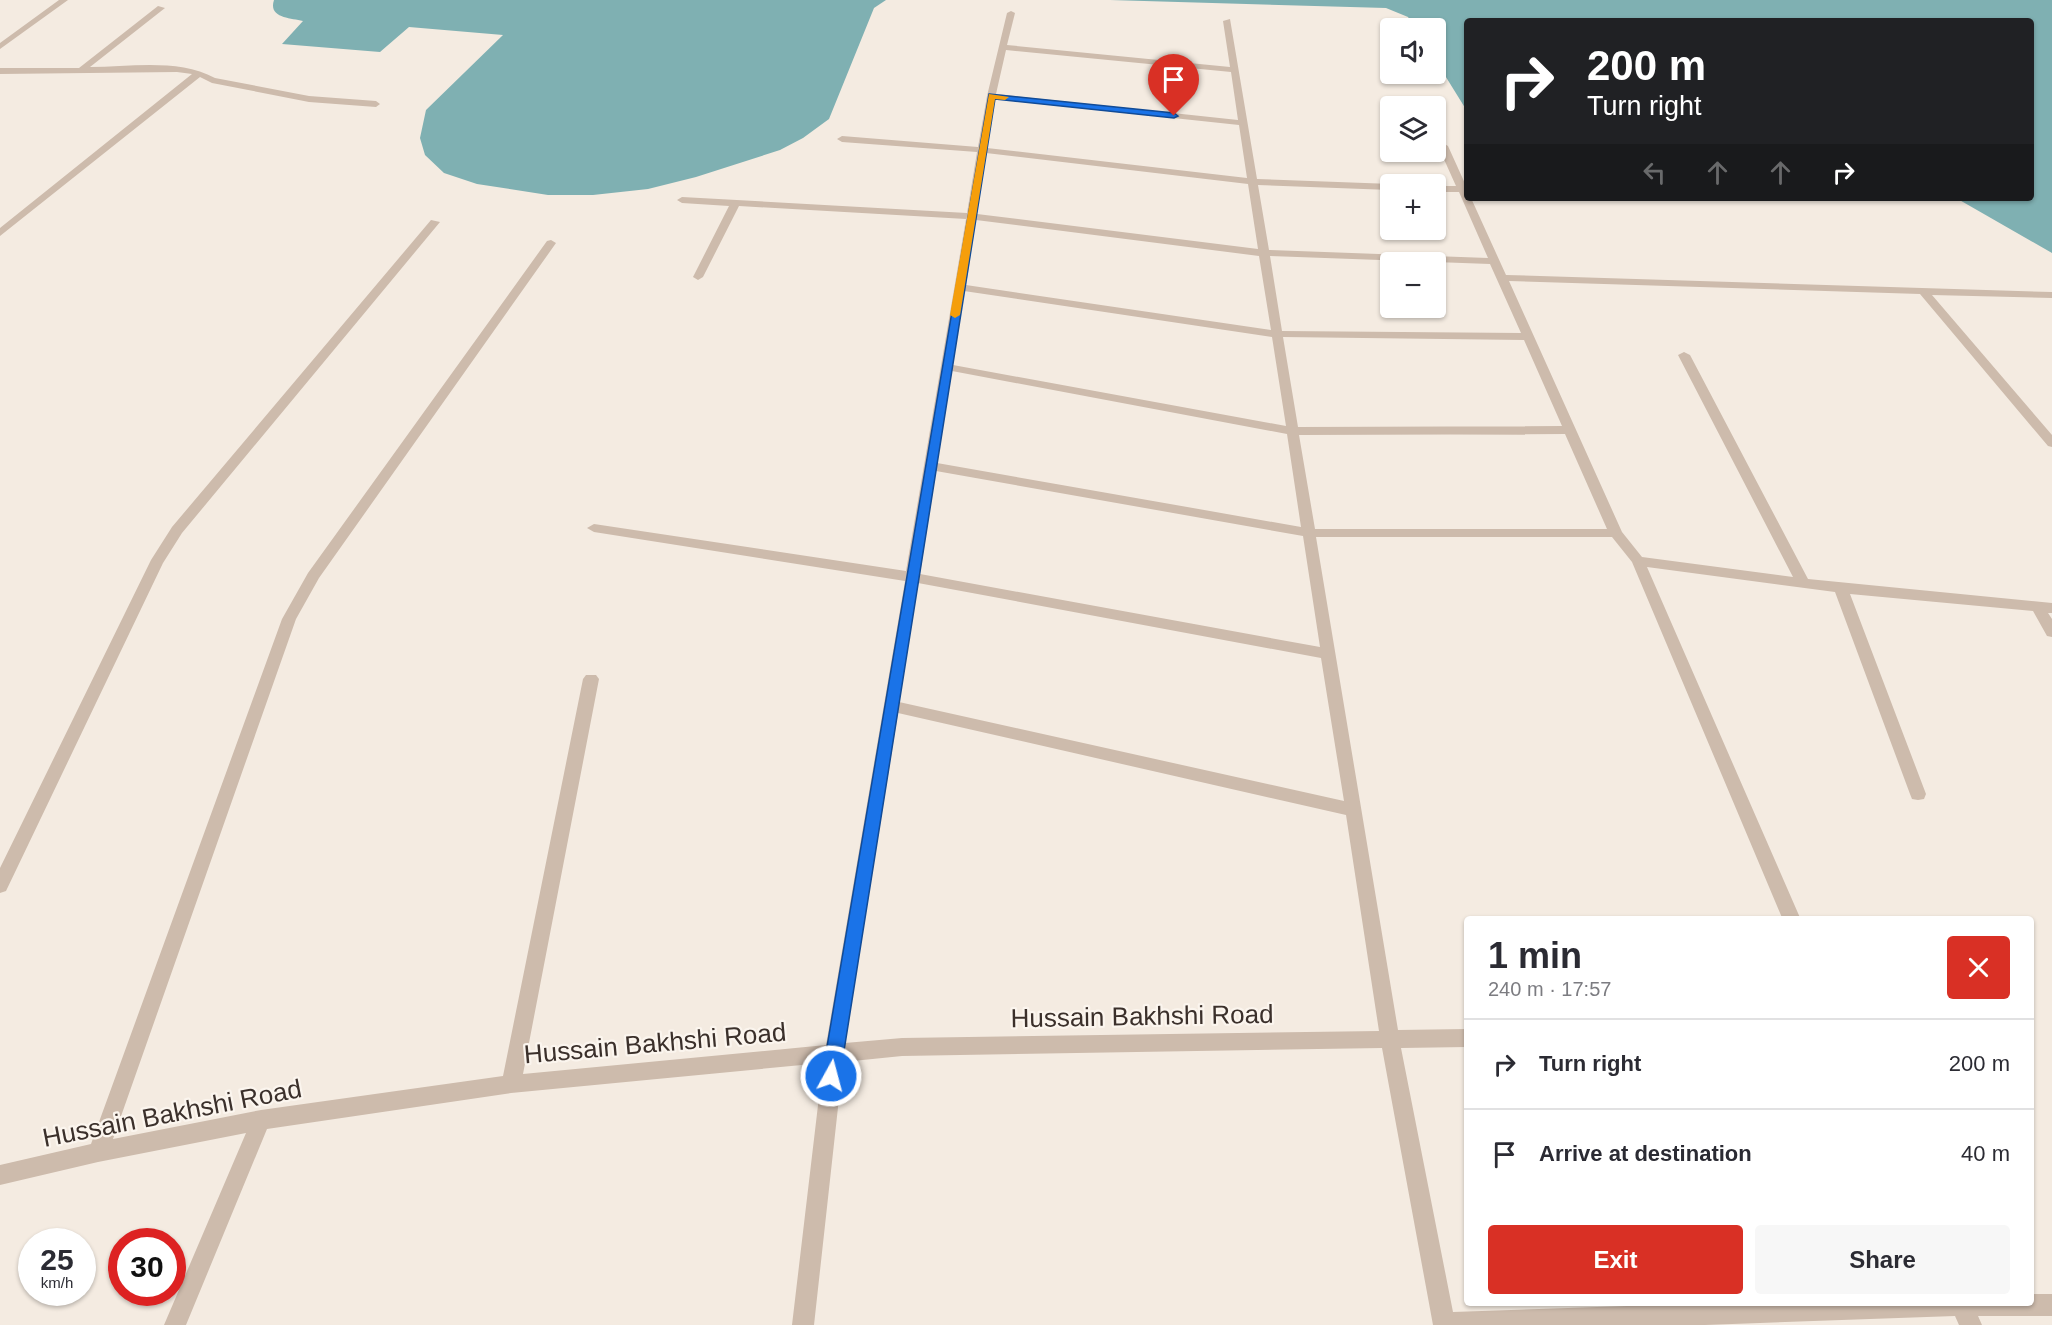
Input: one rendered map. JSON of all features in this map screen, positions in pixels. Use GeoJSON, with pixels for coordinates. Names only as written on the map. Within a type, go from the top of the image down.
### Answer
{"type":"FeatureCollection","features":[{"type":"Feature","properties":{"kind":"street"},"geometry":{"type":"LineString","coordinates":[[0,47],[64,0]]}},
{"type":"Feature","properties":{"kind":"street"},"geometry":{"type":"LineString","coordinates":[[81,70],[160,8]]}},
{"type":"Feature","properties":{"kind":"street"},"geometry":{"type":"LineString","coordinates":[[803,1325],[834,1054],[991,96],[1011,13]]}},
{"type":"Feature","properties":{"kind":"street"},"geometry":{"type":"LineString","coordinates":[[1227,21],[1390,1040],[1444,1324],[1909,1306]]}},
{"type":"Feature","properties":{"kind":"street"},"geometry":{"type":"LineString","coordinates":[[1003,47],[1234,69]]}},
{"type":"Feature","properties":{"kind":"street"},"geometry":{"type":"LineString","coordinates":[[0,71],[177,69],[199,73],[212,80],[309,99],[376,104]]}},
{"type":"Feature","properties":{"kind":"street"},"geometry":{"type":"LineString","coordinates":[[0,233],[199,73]]}},
{"type":"Feature","properties":{"kind":"street"},"geometry":{"type":"LineString","coordinates":[[991,96],[1243,123]]}},
{"type":"Feature","properties":{"kind":"street"},"geometry":{"type":"LineString","coordinates":[[843,139],[982,150],[1253,182],[1380,187]]}},
{"type":"Feature","properties":{"kind":"street"},"geometry":{"type":"LineString","coordinates":[[1446,152],[1463,189],[1446,189]]}},
{"type":"Feature","properties":{"kind":"street"},"geometry":{"type":"LineString","coordinates":[[682,200],[972,216],[1264,253],[1495,261]]}},
{"type":"Feature","properties":{"kind":"street"},"geometry":{"type":"LineString","coordinates":[[1468,201],[1616,533],[1638,561],[1790,916]]}},
{"type":"Feature","properties":{"kind":"street"},"geometry":{"type":"LineString","coordinates":[[698,277],[735,204]]}},
{"type":"Feature","properties":{"kind":"street"},"geometry":{"type":"LineString","coordinates":[[0,886],[156,563],[177,530],[435,222]]}},
{"type":"Feature","properties":{"kind":"street"},"geometry":{"type":"LineString","coordinates":[[98,1152],[289,619],[313,576],[551,243]]}},
{"type":"Feature","properties":{"kind":"street"},"geometry":{"type":"LineString","coordinates":[[1503,278],[2052,296]]}},
{"type":"Feature","properties":{"kind":"street"},"geometry":{"type":"LineString","coordinates":[[960,287],[1277,334],[1529,337]]}},
{"type":"Feature","properties":{"kind":"street"},"geometry":{"type":"LineString","coordinates":[[1923,291],[2052,443]]}},
{"type":"Feature","properties":{"kind":"street"},"geometry":{"type":"LineString","coordinates":[[1684,355],[1803,583]]}},
{"type":"Feature","properties":{"kind":"street"},"geometry":{"type":"LineString","coordinates":[[946,367],[1293,431],[1570,430]]}},
{"type":"Feature","properties":{"kind":"street"},"geometry":{"type":"LineString","coordinates":[[931,466],[1309,533],[1616,533]]}},
{"type":"Feature","properties":{"kind":"street"},"geometry":{"type":"LineString","coordinates":[[594,528],[912,577],[1328,654]]}},
{"type":"Feature","properties":{"kind":"street"},"geometry":{"type":"LineString","coordinates":[[1638,561],[1841,588],[2044,607],[2052,632]]}},
{"type":"Feature","properties":{"kind":"street"},"geometry":{"type":"LineString","coordinates":[[1841,588],[1918,794]]}},
{"type":"Feature","properties":{"kind":"street"},"geometry":{"type":"LineString","coordinates":[[511,1084],[591,679]]}},
{"type":"Feature","properties":{"kind":"street"},"geometry":{"type":"LineString","coordinates":[[891,706],[1353,810]]}},
{"type":"Feature","properties":{"kind":"street","name":"Hussain Bakhshi Road"},"geometry":{"type":"LineString","coordinates":[[0,1175],[98,1152],[261,1120],[511,1084],[902,1047],[1464,1038]]}},
{"type":"Feature","properties":{"kind":"street"},"geometry":{"type":"LineString","coordinates":[[175,1325],[261,1120]]}},
{"type":"Feature","properties":{"kind":"street"},"geometry":{"type":"LineString","coordinates":[[2034,1305],[2052,1305]]}},
{"type":"Feature","properties":{"kind":"street"},"geometry":{"type":"LineString","coordinates":[[1962,1306],[1971,1325]]}},
{"type":"Feature","properties":{"kind":"water"},"geometry":{"type":"Polygon","coordinates":[[[274,0],[886,0],[874,8],[829,119],[803,138],[780,150],[696,177],[648,189],[593,195],[548,195],[477,184],[444,173],[425,155],[420,138],[426,110],[503,35],[409,27],[380,52],[282,44],[303,21],[277,14],[273,6],[274,0]]]}},
{"type":"Feature","properties":{"kind":"water"},"geometry":{"type":"Polygon","coordinates":[[[1110,0],[2052,0],[2052,253],[1961,201],[2034,201],[2034,18],[1464,18],[1464,106],[1446,77],[1446,18],[1408,17],[1386,8],[1110,0]]]}},
{"type":"Feature","properties":{"kind":"slow traffic"},"geometry":{"type":"LineString","coordinates":[[955,315],[991,96],[1005,97]]}},
{"type":"Feature","properties":{"kind":"route"},"geometry":{"type":"LineString","coordinates":[[831,1076],[991,96],[1174,116]]}}]}
